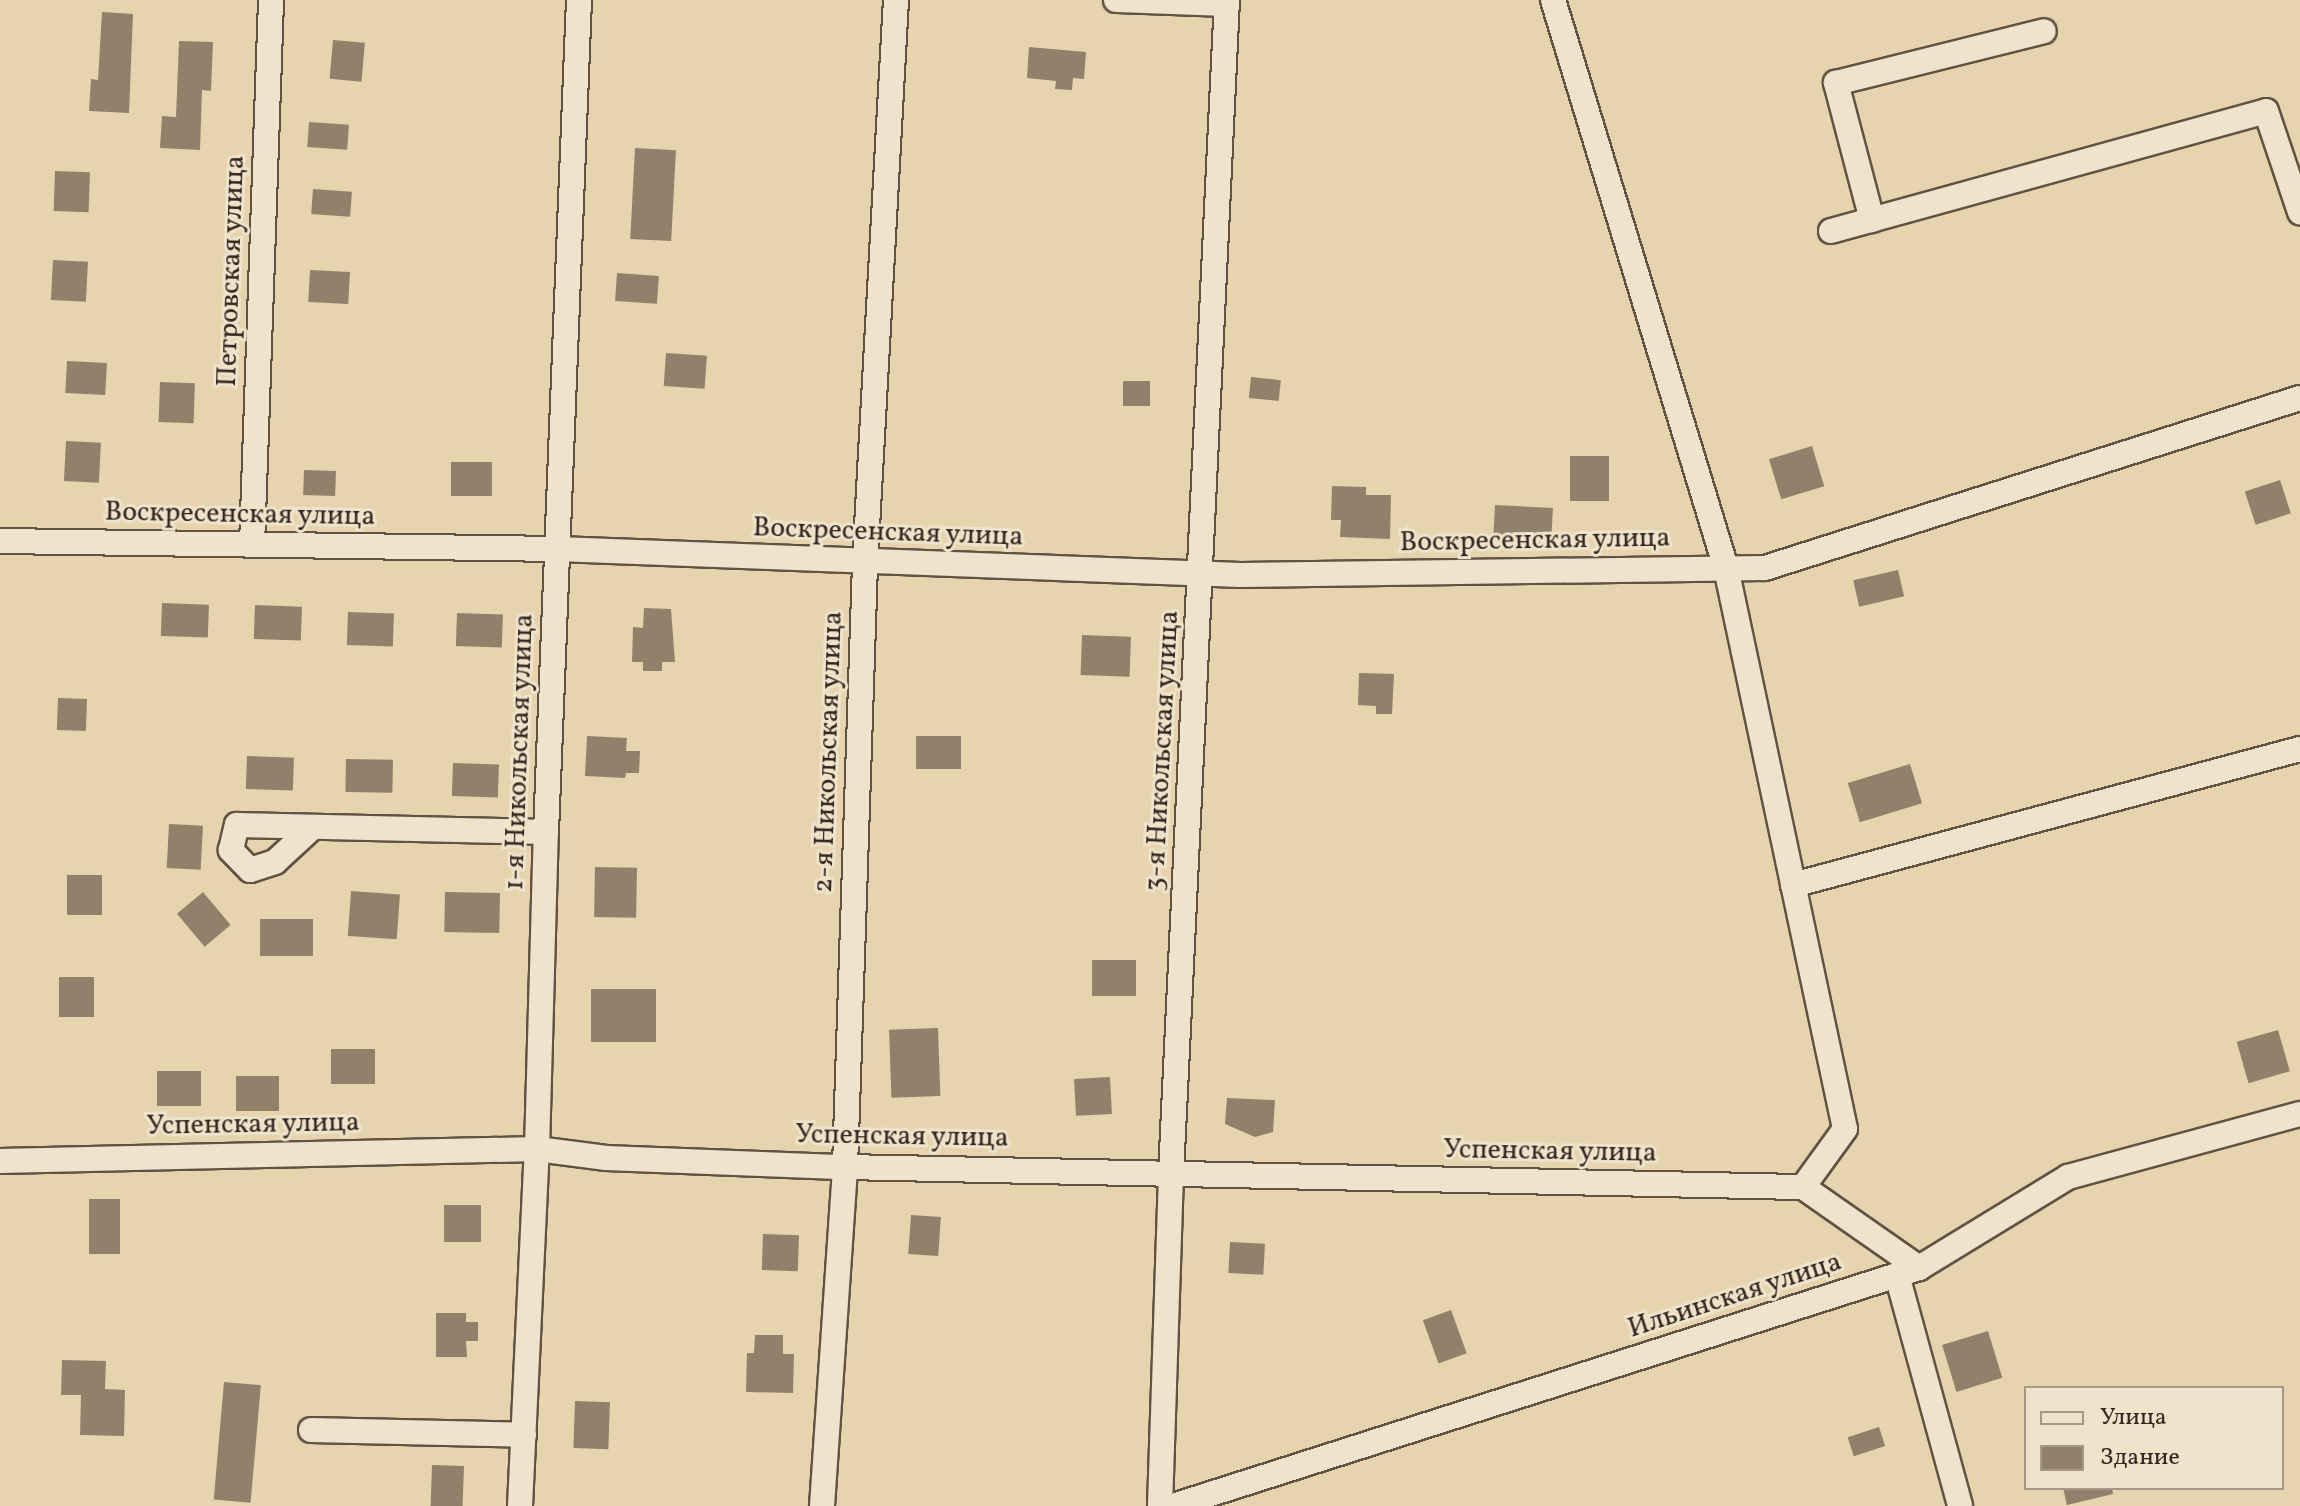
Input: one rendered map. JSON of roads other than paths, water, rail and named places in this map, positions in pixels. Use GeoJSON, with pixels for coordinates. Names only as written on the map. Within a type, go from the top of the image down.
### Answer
{"type":"FeatureCollection","features":[{"type":"Feature","properties":{"kind":"street","name":"Петровская улица"},"geometry":{"type":"LineString","coordinates":[[252,545],[271,0]]}},
{"type":"Feature","properties":{"kind":"street","name":"1-я Никольская улица"},"geometry":{"type":"LineString","coordinates":[[520,1506],[537,1149],[546,832],[579,0]]}},
{"type":"Feature","properties":{"kind":"street","name":"2-я Никольская улица"},"geometry":{"type":"LineString","coordinates":[[822,1506],[845,1167],[865,563],[896,0]]}},
{"type":"Feature","properties":{"kind":"street"},"geometry":{"type":"LineString","coordinates":[[1116,0],[1227,2]]}},
{"type":"Feature","properties":{"kind":"street"},"geometry":{"type":"LineString","coordinates":[[1553,0],[1726,568],[1845,1129],[1803,1187],[1908,1272],[1960,1506]]}},
{"type":"Feature","properties":{"kind":"street","name":"3-я Никольская улица"},"geometry":{"type":"LineString","coordinates":[[1160,1506],[1171,1174],[1227,2]]}},
{"type":"Feature","properties":{"kind":"street"},"geometry":{"type":"LineString","coordinates":[[1872,220],[1836,83],[2044,31]]}},
{"type":"Feature","properties":{"kind":"street"},"geometry":{"type":"LineString","coordinates":[[1831,231],[2266,111],[2300,212]]}},
{"type":"Feature","properties":{"kind":"street","name":"Воскресенская улица"},"geometry":{"type":"LineString","coordinates":[[5,541],[558,549],[1202,574],[1765,568],[2300,398]]}},
{"type":"Feature","properties":{"kind":"street"},"geometry":{"type":"LineString","coordinates":[[1793,885],[2300,749]]}},
{"type":"Feature","properties":{"kind":"street"},"geometry":{"type":"LineString","coordinates":[[313,827],[546,832]]}},
{"type":"Feature","properties":{"kind":"street","name":"Ильинская улица"},"geometry":{"type":"LineString","coordinates":[[1173,1506],[1908,1272],[2068,1177],[2300,1114]]}},
{"type":"Feature","properties":{"kind":"street","name":"Успенская улица"},"geometry":{"type":"LineString","coordinates":[[0,1161],[537,1149],[606,1158],[845,1167],[1803,1187]]}},
{"type":"Feature","properties":{"kind":"street"},"geometry":{"type":"LineString","coordinates":[[311,1430],[524,1435]]}}]}
